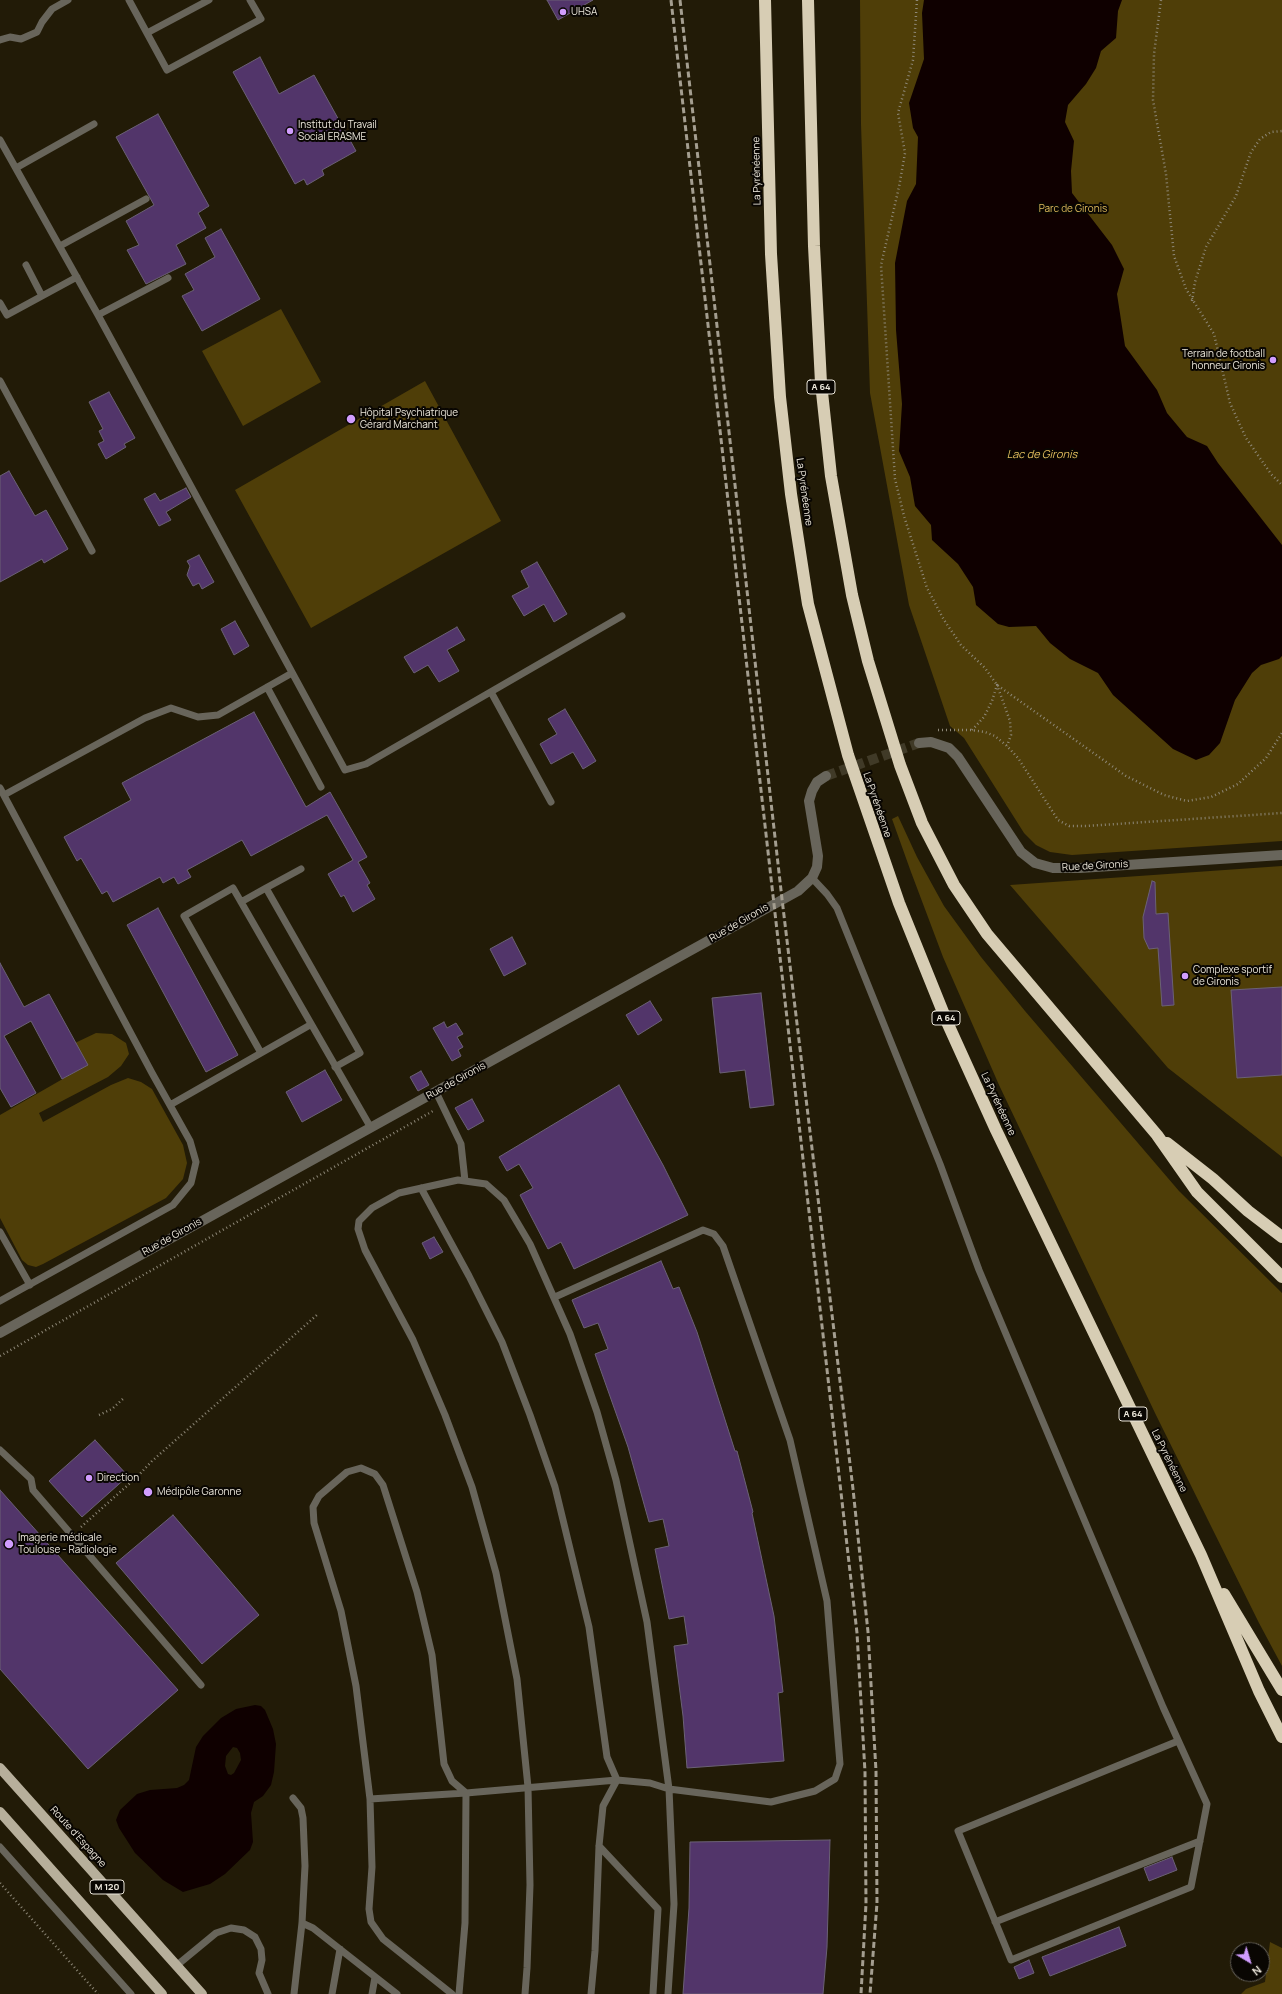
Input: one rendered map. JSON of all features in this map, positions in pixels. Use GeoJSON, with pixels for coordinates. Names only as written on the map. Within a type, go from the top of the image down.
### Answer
{"type":"FeatureCollection","features":[{"type":"Feature","properties":{"kind":"highway","name":"La Pyrénéenne"},"geometry":{"type":"LineString","coordinates":[[765,0],[772,262],[780,397],[791,494],[808,604],[848,755],[899,903],[947,1022],[996,1130],[1201,1555]]}},
{"type":"Feature","properties":{"kind":"highway","name":"A 64"},"geometry":{"type":"LineString","coordinates":[[808,0],[814,246],[821,383],[831,476],[852,595],[872,676],[900,765],[922,823],[954,885],[987,934],[1157,1135]]}},
{"type":"Feature","properties":{"kind":"highway"},"geometry":{"type":"LineString","coordinates":[[1157,1135],[1213,1179],[1248,1211],[1282,1237]]}},
{"type":"Feature","properties":{"kind":"highway"},"geometry":{"type":"LineString","coordinates":[[1157,1135],[1196,1192],[1282,1277]]}},
{"type":"Feature","properties":{"kind":"highway"},"geometry":{"type":"LineString","coordinates":[[1201,1555],[1282,1690]]}},
{"type":"Feature","properties":{"kind":"highway"},"geometry":{"type":"LineString","coordinates":[[1201,1555],[1259,1691],[1282,1737]]}},
{"type":"Feature","properties":{"kind":"main road","name":"Route d'Espagne"},"geometry":{"type":"LineString","coordinates":[[0,1768],[202,1994]]}},
{"type":"Feature","properties":{"kind":"main road","name":"M 120"},"geometry":{"type":"LineString","coordinates":[[0,1812],[162,1994]]}},
{"type":"Feature","properties":{"kind":"street","name":"Rue de Gironis"},"geometry":{"type":"LineString","coordinates":[[919,743],[931,742],[949,748],[958,757],[1021,852],[1035,863],[1053,868],[1080,868],[1282,855]]}},
{"type":"Feature","properties":{"kind":"street"},"geometry":{"type":"LineString","coordinates":[[812,878],[817,867],[818,856],[809,801],[817,782],[826,776]]}},
{"type":"Feature","properties":{"kind":"street","name":"Rue de Gironis"},"geometry":{"type":"LineString","coordinates":[[0,1333],[122,1264],[798,891],[812,878]]}},
{"type":"Feature","properties":{"kind":"lane"},"geometry":{"type":"LineString","coordinates":[[0,40],[10,37],[21,39],[37,32],[42,22],[52,9],[68,0]]}},
{"type":"Feature","properties":{"kind":"lane"},"geometry":{"type":"LineString","coordinates":[[129,0],[167,70],[261,19],[250,0]]}},
{"type":"Feature","properties":{"kind":"lane"},"geometry":{"type":"LineString","coordinates":[[147,34],[210,0]]}},
{"type":"Feature","properties":{"kind":"lane"},"geometry":{"type":"LineString","coordinates":[[16,168],[94,124]]}},
{"type":"Feature","properties":{"kind":"lane"},"geometry":{"type":"LineString","coordinates":[[0,140],[98,315],[345,770],[366,764],[622,616]]}},
{"type":"Feature","properties":{"kind":"lane"},"geometry":{"type":"LineString","coordinates":[[60,246],[146,199]]}},
{"type":"Feature","properties":{"kind":"lane"},"geometry":{"type":"LineString","coordinates":[[26,265],[42,296]]}},
{"type":"Feature","properties":{"kind":"lane"},"geometry":{"type":"LineString","coordinates":[[0,303],[7,315],[77,277]]}},
{"type":"Feature","properties":{"kind":"lane"},"geometry":{"type":"LineString","coordinates":[[98,315],[168,278]]}},
{"type":"Feature","properties":{"kind":"lane"},"geometry":{"type":"LineString","coordinates":[[0,381],[92,551]]}},
{"type":"Feature","properties":{"kind":"lane"},"geometry":{"type":"LineString","coordinates":[[4,795],[145,718],[171,708],[198,717],[218,715],[292,673]]}},
{"type":"Feature","properties":{"kind":"lane"},"geometry":{"type":"LineString","coordinates":[[267,687],[321,787]]}},
{"type":"Feature","properties":{"kind":"lane"},"geometry":{"type":"LineString","coordinates":[[491,692],[552,802]]}},
{"type":"Feature","properties":{"kind":"lane"},"geometry":{"type":"LineString","coordinates":[[0,788],[190,1141],[196,1162],[191,1183],[173,1205],[0,1301]]}},
{"type":"Feature","properties":{"kind":"lane"},"geometry":{"type":"LineString","coordinates":[[241,902],[301,869]]}},
{"type":"Feature","properties":{"kind":"lane"},"geometry":{"type":"LineString","coordinates":[[812,878],[827,894],[837,908],[940,1164],[979,1270],[1178,1741],[1207,1804],[1191,1887],[1011,1960],[958,1831],[1178,1741]]}},
{"type":"Feature","properties":{"kind":"lane"},"geometry":{"type":"LineString","coordinates":[[260,1053],[184,916],[233,888],[370,1128]]}},
{"type":"Feature","properties":{"kind":"lane"},"geometry":{"type":"LineString","coordinates":[[266,888],[360,1053],[335,1067]]}},
{"type":"Feature","properties":{"kind":"lane"},"geometry":{"type":"LineString","coordinates":[[170,1105],[310,1025]]}},
{"type":"Feature","properties":{"kind":"lane"},"geometry":{"type":"LineString","coordinates":[[436,1092],[461,1144],[465,1181]]}},
{"type":"Feature","properties":{"kind":"lane"},"geometry":{"type":"LineString","coordinates":[[525,1994],[528,1968],[530,1885],[528,1787],[516,1672],[496,1573],[472,1487],[445,1415],[413,1340],[365,1250],[358,1229],[359,1221],[372,1208],[399,1193],[458,1180],[486,1184],[504,1200],[530,1244],[570,1334],[597,1412],[616,1480],[646,1622],[669,1789],[674,1904],[668,1994]]}},
{"type":"Feature","properties":{"kind":"lane"},"geometry":{"type":"LineString","coordinates":[[421,1188],[470,1276],[502,1342],[555,1486],[589,1627],[607,1757],[617,1780]]}},
{"type":"Feature","properties":{"kind":"lane"},"geometry":{"type":"LineString","coordinates":[[370,1799],[466,1793],[617,1780],[650,1783],[669,1789],[770,1802],[815,1791],[835,1780],[840,1764],[826,1594],[790,1440],[723,1246],[714,1234],[704,1230],[554,1297]]}},
{"type":"Feature","properties":{"kind":"lane"},"geometry":{"type":"LineString","coordinates":[[0,1232],[30,1285]]}},
{"type":"Feature","properties":{"kind":"lane"},"geometry":{"type":"LineString","coordinates":[[0,1450],[31,1480],[33,1490],[201,1685]]}},
{"type":"Feature","properties":{"kind":"lane"},"geometry":{"type":"LineString","coordinates":[[452,1994],[383,1939],[371,1922],[369,1910],[372,1867],[370,1799],[356,1686],[341,1611],[314,1523],[313,1506],[319,1496],[347,1472],[361,1468],[375,1474],[383,1485],[417,1592],[432,1655],[444,1764],[452,1781],[466,1793],[465,1923],[459,1994]]}},
{"type":"Feature","properties":{"kind":"lane"},"geometry":{"type":"LineString","coordinates":[[591,1994],[595,1951],[599,1846],[603,1806],[617,1780]]}},
{"type":"Feature","properties":{"kind":"lane"},"geometry":{"type":"LineString","coordinates":[[293,1798],[301,1808],[303,1818],[305,1866],[302,1923],[294,1994]]}},
{"type":"Feature","properties":{"kind":"lane"},"geometry":{"type":"LineString","coordinates":[[995,1922],[1200,1841]]}},
{"type":"Feature","properties":{"kind":"lane"},"geometry":{"type":"LineString","coordinates":[[599,1846],[658,1909],[653,1994]]}},
{"type":"Feature","properties":{"kind":"lane"},"geometry":{"type":"LineString","coordinates":[[0,1847],[131,1994]]}},
{"type":"Feature","properties":{"kind":"lane"},"geometry":{"type":"LineString","coordinates":[[302,1923],[313,1928],[397,1994]]}},
{"type":"Feature","properties":{"kind":"lane"},"geometry":{"type":"LineString","coordinates":[[176,1966],[216,1933],[231,1928],[244,1930],[254,1937],[261,1949],[262,1960],[259,1973],[268,1994]]}},
{"type":"Feature","properties":{"kind":"lane"},"geometry":{"type":"LineString","coordinates":[[332,1994],[340,1949]]}},
{"type":"Feature","properties":{"kind":"lane"},"geometry":{"type":"LineString","coordinates":[[372,1994],[375,1977]]}},
{"type":"Feature","properties":{"kind":"path"},"geometry":{"type":"LineString","coordinates":[[917,0],[913,60],[898,113],[905,153],[899,187],[880,265],[895,479],[904,516],[927,588],[944,620],[961,645],[985,668],[997,685],[1010,721],[1011,735],[1007,746]]}},
{"type":"Feature","properties":{"kind":"path"},"geometry":{"type":"LineString","coordinates":[[1161,0],[1154,54],[1153,100],[1166,174],[1174,256],[1192,301],[1214,334],[1230,403],[1246,438],[1272,474],[1282,485]]}},
{"type":"Feature","properties":{"kind":"path"},"geometry":{"type":"LineString","coordinates":[[1192,301],[1195,282],[1206,247],[1236,196],[1251,152],[1260,139],[1271,132],[1282,130]]}},
{"type":"Feature","properties":{"kind":"path"},"geometry":{"type":"LineString","coordinates":[[971,730],[984,717],[992,701],[997,685]]}},
{"type":"Feature","properties":{"kind":"path"},"geometry":{"type":"LineString","coordinates":[[997,685],[1126,776],[1164,795],[1188,800],[1211,797],[1238,784],[1266,758],[1282,733]]}},
{"type":"Feature","properties":{"kind":"path"},"geometry":{"type":"LineString","coordinates":[[962,731],[971,730],[985,732],[995,736],[1007,746],[1018,758],[1058,820],[1069,826],[1282,813]]}},
{"type":"Feature","properties":{"kind":"path"},"geometry":{"type":"LineString","coordinates":[[0,1356],[268,1206],[442,1105]]}},
{"type":"Feature","properties":{"kind":"path"},"geometry":{"type":"LineString","coordinates":[[72,1535],[138,1476],[152,1461],[318,1314]]}},
{"type":"Feature","properties":{"kind":"path"},"geometry":{"type":"LineString","coordinates":[[99,1415],[112,1409],[125,1397]]}},
{"type":"Feature","properties":{"kind":"path"},"geometry":{"type":"LineString","coordinates":[[0,1883],[98,1994]]}},
{"type":"Feature","properties":{"kind":"green space","name":"Parc de Gironis"},"geometry":{"type":"Polygon","coordinates":[[[860,0],[1282,0],[1282,841],[1072,855],[1050,852],[1036,845],[1024,833],[964,738],[950,726],[909,605],[870,393],[861,124],[860,0]]]}},
{"type":"Feature","properties":{"kind":"green space"},"geometry":{"type":"Polygon","coordinates":[[[281,309],[321,382],[243,426],[202,351],[281,309]]]}},
{"type":"Feature","properties":{"kind":"green space"},"geometry":{"type":"Polygon","coordinates":[[[425,381],[501,521],[311,628],[235,490],[425,381]]]}},
{"type":"Feature","properties":{"kind":"green space"},"geometry":{"type":"Polygon","coordinates":[[[898,816],[917,857],[944,906],[981,957],[1025,1011],[1179,1191],[1282,1293],[1282,1666],[1259,1623],[1155,1413],[999,1085],[943,957],[911,872],[892,819],[898,816]]]}},
{"type":"Feature","properties":{"kind":"green space","name":"Complexe sportif de Gironis"},"geometry":{"type":"Polygon","coordinates":[[[1282,866],[1282,1157],[1168,1068],[1010,885],[1282,866]]]}},
{"type":"Feature","properties":{"kind":"green space"},"geometry":{"type":"Polygon","coordinates":[[[96,1033],[112,1034],[126,1043],[129,1054],[121,1066],[108,1077],[39,1113],[43,1122],[111,1085],[128,1078],[141,1082],[152,1089],[183,1145],[187,1163],[183,1179],[166,1198],[43,1264],[36,1267],[28,1265],[22,1260],[0,1218],[0,1115],[87,1065],[75,1043],[96,1033]]]}},
{"type":"Feature","properties":{"kind":"green space"},"geometry":{"type":"Polygon","coordinates":[[[1270,1942],[1282,1948],[1282,1994],[1241,1994],[1246,1989],[1265,1982],[1270,1982],[1270,1942]]]}},
{"type":"Feature","properties":{"kind":"water","name":"Lac de Gironis"},"geometry":{"type":"Polygon","coordinates":[[[924,0],[1122,0],[1118,11],[1116,38],[1101,51],[1096,68],[1086,84],[1068,105],[1065,122],[1074,141],[1071,171],[1072,193],[1112,245],[1124,269],[1117,294],[1125,346],[1157,390],[1167,413],[1187,437],[1207,446],[1218,463],[1282,545],[1282,656],[1279,659],[1261,665],[1252,673],[1235,700],[1220,743],[1209,755],[1196,760],[1173,749],[1113,695],[1098,673],[1070,659],[1050,643],[1036,626],[1009,627],[998,624],[976,605],[973,587],[958,564],[932,540],[931,525],[915,506],[910,477],[899,451],[902,404],[896,330],[895,263],[907,201],[916,184],[918,137],[913,128],[909,103],[924,59],[922,13],[924,0]]]}},
{"type":"Feature","properties":{"kind":"water"},"geometry":{"type":"Polygon","coordinates":[[[255,1705],[261,1706],[265,1710],[273,1729],[276,1744],[274,1772],[271,1785],[263,1796],[254,1802],[251,1813],[253,1842],[250,1850],[225,1874],[210,1884],[183,1892],[163,1880],[135,1853],[119,1828],[116,1820],[120,1810],[137,1794],[150,1790],[177,1788],[184,1785],[189,1780],[196,1747],[203,1736],[221,1718],[236,1709],[255,1705]],[[233,1747],[226,1756],[225,1766],[228,1774],[231,1775],[234,1773],[241,1760],[240,1753],[237,1748],[233,1747]]]}},
{"type":"Feature","properties":{"kind":"building","name":"UHSA"},"geometry":{"type":"Polygon","coordinates":[[[547,0],[593,0],[558,20],[547,0]]]}},
{"type":"Feature","properties":{"kind":"building"},"geometry":{"type":"Polygon","coordinates":[[[260,57],[279,94],[314,75],[356,151],[322,170],[324,175],[307,185],[304,179],[295,184],[233,72],[260,57]]]}},
{"type":"Feature","properties":{"kind":"building"},"geometry":{"type":"Polygon","coordinates":[[[158,114],[209,206],[198,213],[206,228],[176,245],[186,264],[146,284],[127,250],[139,245],[126,221],[154,205],[116,137],[158,114]]]}},
{"type":"Feature","properties":{"kind":"building"},"geometry":{"type":"Polygon","coordinates":[[[221,229],[260,299],[202,331],[182,296],[194,290],[185,274],[215,257],[205,238],[221,229]]]}},
{"type":"Feature","properties":{"kind":"building"},"geometry":{"type":"Polygon","coordinates":[[[109,392],[135,438],[124,444],[126,447],[106,459],[98,444],[104,441],[99,431],[103,429],[89,402],[109,392]]]}},
{"type":"Feature","properties":{"kind":"building"},"geometry":{"type":"Polygon","coordinates":[[[9,471],[35,516],[46,510],[68,549],[44,563],[42,559],[0,582],[0,476],[9,471]]]}},
{"type":"Feature","properties":{"kind":"building"},"geometry":{"type":"Polygon","coordinates":[[[186,488],[191,497],[166,512],[171,520],[159,526],[144,499],[155,493],[160,501],[186,488]]]}},
{"type":"Feature","properties":{"kind":"building"},"geometry":{"type":"Polygon","coordinates":[[[199,555],[214,582],[202,589],[199,583],[193,586],[187,575],[190,566],[187,561],[199,555]]]}},
{"type":"Feature","properties":{"kind":"building"},"geometry":{"type":"Polygon","coordinates":[[[537,562],[567,614],[554,622],[544,604],[524,616],[512,596],[529,587],[521,571],[537,562]]]}},
{"type":"Feature","properties":{"kind":"building"},"geometry":{"type":"Polygon","coordinates":[[[235,621],[249,646],[234,655],[221,629],[235,621]]]}},
{"type":"Feature","properties":{"kind":"building"},"geometry":{"type":"Polygon","coordinates":[[[457,627],[465,640],[447,650],[459,671],[439,682],[428,665],[414,673],[404,657],[457,627]]]}},
{"type":"Feature","properties":{"kind":"building"},"geometry":{"type":"Polygon","coordinates":[[[565,709],[596,761],[583,769],[573,752],[551,764],[540,744],[557,734],[548,719],[565,709]]]}},
{"type":"Feature","properties":{"kind":"building"},"geometry":{"type":"Polygon","coordinates":[[[254,712],[306,807],[330,792],[367,857],[358,862],[370,883],[367,885],[375,899],[353,912],[344,895],[341,897],[328,874],[353,860],[327,815],[251,856],[242,840],[187,870],[191,877],[178,884],[174,877],[163,883],[160,877],[113,902],[107,891],[102,894],[81,858],[77,861],[64,837],[131,800],[122,783],[254,712]]]}},
{"type":"Feature","properties":{"kind":"building"},"geometry":{"type":"Polygon","coordinates":[[[1152,881],[1155,882],[1156,914],[1168,913],[1174,1005],[1162,1006],[1158,948],[1149,949],[1144,938],[1143,917],[1152,881]]]}},
{"type":"Feature","properties":{"kind":"building"},"geometry":{"type":"Polygon","coordinates":[[[158,908],[238,1055],[206,1072],[127,925],[158,908]]]}},
{"type":"Feature","properties":{"kind":"building"},"geometry":{"type":"Polygon","coordinates":[[[512,937],[526,964],[504,976],[490,949],[512,937]]]}},
{"type":"Feature","properties":{"kind":"building"},"geometry":{"type":"Polygon","coordinates":[[[0,963],[24,1007],[49,994],[88,1065],[62,1079],[31,1021],[4,1036],[36,1093],[11,1107],[0,1088],[0,963]]]}},
{"type":"Feature","properties":{"kind":"building"},"geometry":{"type":"Polygon","coordinates":[[[1282,987],[1282,1075],[1237,1078],[1231,990],[1282,987]]]}},
{"type":"Feature","properties":{"kind":"building"},"geometry":{"type":"Polygon","coordinates":[[[761,993],[774,1105],[750,1108],[745,1070],[720,1073],[712,998],[761,993]]]}},
{"type":"Feature","properties":{"kind":"building"},"geometry":{"type":"Polygon","coordinates":[[[650,1001],[662,1020],[638,1035],[626,1015],[650,1001]]]}},
{"type":"Feature","properties":{"kind":"building"},"geometry":{"type":"Polygon","coordinates":[[[444,1022],[447,1028],[456,1023],[463,1034],[457,1037],[463,1047],[458,1050],[461,1056],[452,1061],[433,1028],[444,1022]]]}},
{"type":"Feature","properties":{"kind":"building"},"geometry":{"type":"Polygon","coordinates":[[[325,1070],[342,1100],[302,1122],[286,1092],[325,1070]]]}},
{"type":"Feature","properties":{"kind":"building"},"geometry":{"type":"Polygon","coordinates":[[[421,1071],[429,1085],[418,1091],[410,1077],[421,1071]]]}},
{"type":"Feature","properties":{"kind":"building"},"geometry":{"type":"Polygon","coordinates":[[[619,1085],[663,1165],[688,1215],[574,1269],[561,1242],[548,1249],[520,1195],[533,1188],[519,1164],[507,1171],[499,1157],[619,1085]]]}},
{"type":"Feature","properties":{"kind":"building"},"geometry":{"type":"Polygon","coordinates":[[[472,1099],[484,1121],[468,1130],[455,1108],[472,1099]]]}},
{"type":"Feature","properties":{"kind":"building"},"geometry":{"type":"Polygon","coordinates":[[[434,1237],[443,1252],[430,1259],[422,1243],[434,1237]]]}},
{"type":"Feature","properties":{"kind":"building"},"geometry":{"type":"Polygon","coordinates":[[[661,1261],[673,1289],[679,1287],[697,1332],[735,1451],[737,1451],[753,1512],[774,1616],[783,1692],[778,1693],[784,1761],[687,1768],[683,1716],[674,1646],[688,1644],[684,1616],[669,1619],[655,1549],[669,1546],[663,1519],[649,1522],[628,1447],[595,1354],[608,1349],[598,1323],[584,1328],[572,1300],[661,1261]]]}},
{"type":"Feature","properties":{"kind":"building","name":"Direction"},"geometry":{"type":"Polygon","coordinates":[[[95,1440],[128,1476],[82,1517],[49,1481],[95,1440]]]}},
{"type":"Feature","properties":{"kind":"building"},"geometry":{"type":"Polygon","coordinates":[[[0,1490],[178,1690],[88,1769],[0,1669],[0,1490]]]}},
{"type":"Feature","properties":{"kind":"building"},"geometry":{"type":"Polygon","coordinates":[[[173,1515],[259,1615],[202,1664],[116,1563],[173,1515]]]}},
{"type":"Feature","properties":{"kind":"building"},"geometry":{"type":"Polygon","coordinates":[[[830,1840],[827,1947],[823,1994],[683,1994],[689,1908],[690,1842],[830,1840]]]}},
{"type":"Feature","properties":{"kind":"building"},"geometry":{"type":"Polygon","coordinates":[[[1172,1857],[1177,1870],[1149,1881],[1144,1868],[1172,1857]]]}},
{"type":"Feature","properties":{"kind":"building"},"geometry":{"type":"Polygon","coordinates":[[[1119,1927],[1126,1946],[1050,1976],[1042,1957],[1119,1927]]]}},
{"type":"Feature","properties":{"kind":"building"},"geometry":{"type":"Polygon","coordinates":[[[1029,1960],[1034,1973],[1019,1979],[1014,1967],[1029,1960]]]}},
{"type":"Feature","properties":{"kind":"tunnel"},"geometry":{"type":"LineString","coordinates":[[826,776],[919,743]]}},
{"type":"Feature","properties":{"kind":"railway"},"geometry":{"type":"LineString","coordinates":[[671,0],[857,1633],[865,1772],[866,1904],[861,1994]]}},
{"type":"Feature","properties":{"kind":"railway"},"geometry":{"type":"LineString","coordinates":[[680,0],[782,899],[853,1489],[868,1632],[876,1771],[877,1903],[870,1994]]}},
{"type":"Feature","properties":{"kind":"place","name":"UHSA"},"geometry":{"type":"Point","coordinates":[563,12]}},
{"type":"Feature","properties":{"kind":"place","name":"Institut du Travail Social ERASME"},"geometry":{"type":"Point","coordinates":[290,131]}},
{"type":"Feature","properties":{"kind":"place","name":"Terrain de football honneur Gironis"},"geometry":{"type":"Point","coordinates":[1273,360]}},
{"type":"Feature","properties":{"kind":"place","name":"Hôpital Psychiatrique Gérard Marchant"},"geometry":{"type":"Point","coordinates":[351,419]}},
{"type":"Feature","properties":{"kind":"place","name":"Complexe sportif de Gironis"},"geometry":{"type":"Point","coordinates":[1185,976]}},
{"type":"Feature","properties":{"kind":"place","name":"Direction"},"geometry":{"type":"Point","coordinates":[89,1478]}},
{"type":"Feature","properties":{"kind":"place","name":"Médipôle Garonne"},"geometry":{"type":"Point","coordinates":[148,1492]}},
{"type":"Feature","properties":{"kind":"place","name":"Imagerie médicale Toulouse - Radiologie"},"geometry":{"type":"Point","coordinates":[9,1544]}}]}
